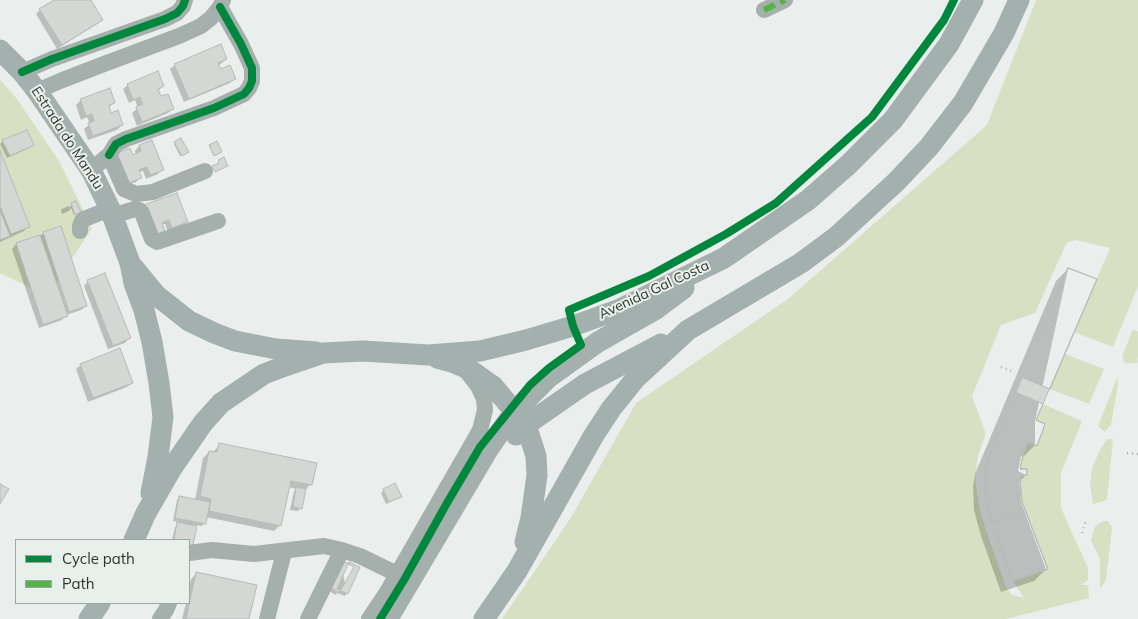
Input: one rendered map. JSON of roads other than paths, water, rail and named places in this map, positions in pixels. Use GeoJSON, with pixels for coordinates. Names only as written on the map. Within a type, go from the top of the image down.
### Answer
{"type":"FeatureCollection","features":[{"type":"Feature","properties":{"kind":"main road","name":"Avenida Gal Costa"},"geometry":{"type":"LineString","coordinates":[[134,539],[146,513],[172,468],[203,423],[221,403],[264,374],[323,353],[363,351],[428,355],[480,351],[526,340],[620,309],[724,258],[808,200],[848,165],[886,127],[949,44],[973,0]]}},
{"type":"Feature","properties":{"kind":"main road"},"geometry":{"type":"LineString","coordinates":[[521,418],[688,330],[801,263],[836,237],[896,182],[929,147],[963,103],[1004,33],[1019,0]]}},
{"type":"Feature","properties":{"kind":"main road","name":"Estrada do Mandu"},"geometry":{"type":"LineString","coordinates":[[0,50],[22,72],[37,91],[91,170],[111,212],[130,264],[152,342],[163,417],[157,464],[146,513]]}},
{"type":"Feature","properties":{"kind":"main road"},"geometry":{"type":"LineString","coordinates":[[387,619],[468,484],[521,418],[548,378],[598,342],[656,309],[724,258]]}},
{"type":"Feature","properties":{"kind":"main road","name":"Estrada do Mandu"},"geometry":{"type":"LineString","coordinates":[[130,264],[156,295],[189,321],[214,333],[235,341],[276,349],[323,353]]}},
{"type":"Feature","properties":{"kind":"main road"},"geometry":{"type":"LineString","coordinates":[[484,619],[517,571],[589,443],[611,408],[636,378],[688,330]]}},
{"type":"Feature","properties":{"kind":"main road"},"geometry":{"type":"LineString","coordinates":[[428,355],[469,369],[493,386],[521,418],[536,456],[537,475],[531,518],[517,571]]}},
{"type":"Feature","properties":{"kind":"main road"},"geometry":{"type":"LineString","coordinates":[[89,619],[99,604]]}},
{"type":"Feature","properties":{"kind":"street"},"geometry":{"type":"LineString","coordinates":[[22,72],[52,59],[165,19],[177,12],[183,6],[185,0]]}},
{"type":"Feature","properties":{"kind":"street"},"geometry":{"type":"LineString","coordinates":[[764,10],[785,0]]}},
{"type":"Feature","properties":{"kind":"street"},"geometry":{"type":"LineString","coordinates":[[37,91],[60,80],[180,36],[201,26],[211,18],[221,3]]}},
{"type":"Feature","properties":{"kind":"street"},"geometry":{"type":"LineString","coordinates":[[91,170],[109,155],[116,144],[214,108],[244,94],[249,88],[252,82],[252,68],[221,3]]}},
{"type":"Feature","properties":{"kind":"street"},"geometry":{"type":"LineString","coordinates":[[109,155],[124,189],[136,194],[153,192],[205,171]]}},
{"type":"Feature","properties":{"kind":"street"},"geometry":{"type":"LineString","coordinates":[[80,231],[84,219],[111,212],[135,209],[142,213],[152,239],[157,242],[218,221]]}},
{"type":"Feature","properties":{"kind":"street"},"geometry":{"type":"LineString","coordinates":[[369,619],[387,592],[480,430],[485,410],[484,399],[471,376],[460,366]]}},
{"type":"Feature","properties":{"kind":"street"},"geometry":{"type":"LineString","coordinates":[[190,553],[212,550],[254,554],[324,546],[360,556],[397,574]]}},
{"type":"Feature","properties":{"kind":"street"},"geometry":{"type":"LineString","coordinates":[[308,619],[342,550]]}},
{"type":"Feature","properties":{"kind":"street"},"geometry":{"type":"LineString","coordinates":[[267,619],[284,552]]}},
{"type":"Feature","properties":{"kind":"street"},"geometry":{"type":"LineString","coordinates":[[160,619],[169,604]]}}]}
